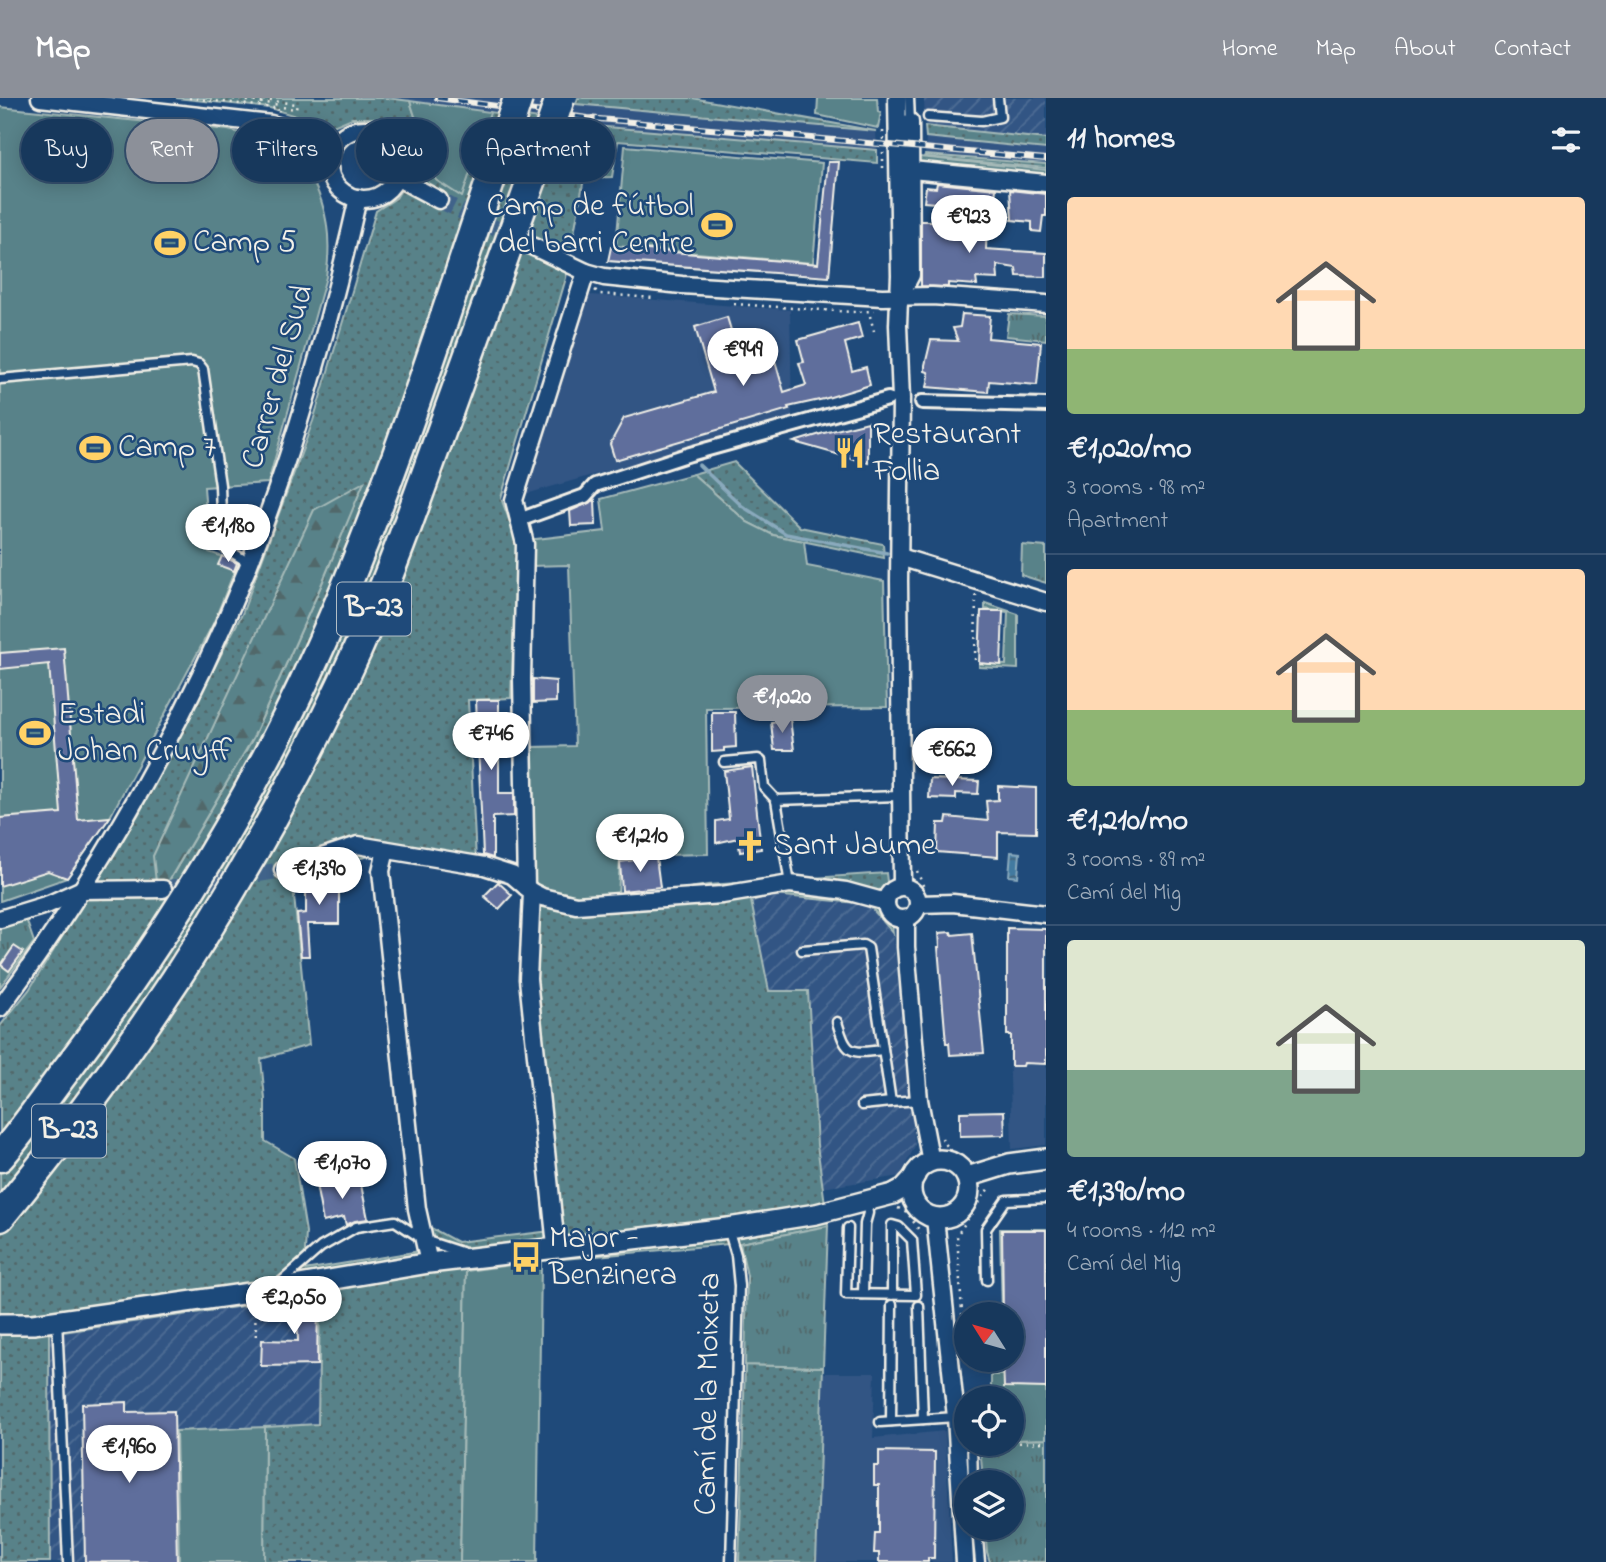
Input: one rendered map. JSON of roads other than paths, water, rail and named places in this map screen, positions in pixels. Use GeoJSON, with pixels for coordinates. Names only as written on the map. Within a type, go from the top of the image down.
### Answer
{"type":"FeatureCollection","features":[{"type":"Feature","properties":{"kind":"highway","name":"B-23"},"geometry":{"type":"LineString","coordinates":[[0,1157],[136,973],[210,858],[272,747],[315,658],[376,512],[518,98]]}},
{"type":"Feature","properties":{"kind":"highway","name":"B-23"},"geometry":{"type":"LineString","coordinates":[[0,1217],[105,1085],[209,930],[256,851],[309,750],[358,649],[410,520],[561,98]]}},
{"type":"Feature","properties":{"kind":"street"},"geometry":{"type":"LineString","coordinates":[[40,98],[232,120]]}},
{"type":"Feature","properties":{"kind":"street"},"geometry":{"type":"LineString","coordinates":[[897,98],[901,399],[901,886]]}},
{"type":"Feature","properties":{"kind":"street"},"geometry":{"type":"LineString","coordinates":[[900,296],[911,275],[910,122]]}},
{"type":"Feature","properties":{"kind":"street"},"geometry":{"type":"LineString","coordinates":[[911,170],[1046,183]]}},
{"type":"Feature","properties":{"kind":"street"},"geometry":{"type":"LineString","coordinates":[[335,182],[344,193],[358,198],[372,198],[397,182]]}},
{"type":"Feature","properties":{"kind":"street"},"geometry":{"type":"LineString","coordinates":[[400,182],[439,200]]}},
{"type":"Feature","properties":{"kind":"street","name":"Carrer del Sud"},"geometry":{"type":"LineString","coordinates":[[0,1008],[80,890],[146,780],[205,667],[249,563],[304,408],[358,198]]}},
{"type":"Feature","properties":{"kind":"street"},"geometry":{"type":"LineString","coordinates":[[517,239],[586,272],[604,276],[682,285],[1046,304]]}},
{"type":"Feature","properties":{"kind":"street"},"geometry":{"type":"LineString","coordinates":[[556,1246],[528,979],[529,889],[522,679],[524,544],[514,500],[586,272]]}},
{"type":"Feature","properties":{"kind":"street"},"geometry":{"type":"LineString","coordinates":[[519,520],[585,496],[595,485],[690,454],[888,399]]}},
{"type":"Feature","properties":{"kind":"street"},"geometry":{"type":"LineString","coordinates":[[922,402],[1046,405]]}},
{"type":"Feature","properties":{"kind":"street"},"geometry":{"type":"LineString","coordinates":[[900,557],[1046,602]]}},
{"type":"Feature","properties":{"kind":"street"},"geometry":{"type":"LineString","coordinates":[[283,870],[358,845],[484,866],[512,875],[529,889],[576,905],[722,895],[789,884],[846,891],[886,902]]}},
{"type":"Feature","properties":{"kind":"street"},"geometry":{"type":"LineString","coordinates":[[386,850],[381,871],[417,1209],[429,1263]]}},
{"type":"Feature","properties":{"kind":"street"},"geometry":{"type":"LineString","coordinates":[[901,886],[913,890],[919,904],[917,911],[906,919],[892,916],[886,902],[892,890],[901,886]]}},
{"type":"Feature","properties":{"kind":"street"},"geometry":{"type":"LineString","coordinates":[[0,919],[39,908],[80,890],[163,889]]}},
{"type":"Feature","properties":{"kind":"street"},"geometry":{"type":"LineString","coordinates":[[919,904],[954,903],[1046,914]]}},
{"type":"Feature","properties":{"kind":"street"},"geometry":{"type":"LineString","coordinates":[[39,908],[48,912],[58,925]]}},
{"type":"Feature","properties":{"kind":"street"},"geometry":{"type":"LineString","coordinates":[[906,919],[919,1100],[931,1162]]}},
{"type":"Feature","properties":{"kind":"street"},"geometry":{"type":"LineString","coordinates":[[892,1200],[921,1167],[931,1162],[949,1161],[960,1167],[971,1168],[1046,1159]]}},
{"type":"Feature","properties":{"kind":"street"},"geometry":{"type":"LineString","coordinates":[[915,1176],[912,1193],[916,1205],[925,1214],[935,1218],[952,1216],[963,1207],[969,1191],[971,1168]]}},
{"type":"Feature","properties":{"kind":"street"},"geometry":{"type":"LineString","coordinates":[[0,1325],[57,1320],[263,1291],[429,1263],[556,1246],[728,1228],[816,1214],[866,1200],[892,1200],[916,1205]]}},
{"type":"Feature","properties":{"kind":"street"},"geometry":{"type":"LineString","coordinates":[[935,1218],[954,1397]]}},
{"type":"Feature","properties":{"kind":"street"},"geometry":{"type":"LineString","coordinates":[[958,1456],[965,1562]]}},
{"type":"Feature","properties":{"kind":"lane"},"geometry":{"type":"LineString","coordinates":[[909,98],[910,122]]}},
{"type":"Feature","properties":{"kind":"lane"},"geometry":{"type":"LineString","coordinates":[[928,117],[982,121],[1000,117],[998,98]]}},
{"type":"Feature","properties":{"kind":"lane"},"geometry":{"type":"LineString","coordinates":[[0,379],[192,362],[199,364],[203,369],[220,485],[222,546],[249,563]]}},
{"type":"Feature","properties":{"kind":"lane"},"geometry":{"type":"LineString","coordinates":[[724,762],[761,761],[764,787],[776,800],[789,884]]}},
{"type":"Feature","properties":{"kind":"lane"},"geometry":{"type":"LineString","coordinates":[[776,800],[899,796]]}},
{"type":"Feature","properties":{"kind":"lane"},"geometry":{"type":"LineString","coordinates":[[802,950],[863,945],[868,948],[891,1102]]}},
{"type":"Feature","properties":{"kind":"lane"},"geometry":{"type":"LineString","coordinates":[[837,1021],[845,1045],[850,1050],[857,1053],[883,1050]]}},
{"type":"Feature","properties":{"kind":"lane"},"geometry":{"type":"LineString","coordinates":[[862,1105],[919,1100]]}},
{"type":"Feature","properties":{"kind":"lane"},"geometry":{"type":"LineString","coordinates":[[987,1280],[986,1229],[1006,1200],[1046,1198]]}},
{"type":"Feature","properties":{"kind":"lane"},"geometry":{"type":"LineString","coordinates":[[863,1294],[865,1224],[868,1213],[866,1200]]}},
{"type":"Feature","properties":{"kind":"lane"},"geometry":{"type":"LineString","coordinates":[[263,1291],[321,1247],[356,1227],[395,1221],[424,1240],[477,1257]]}},
{"type":"Feature","properties":{"kind":"lane"},"geometry":{"type":"LineString","coordinates":[[848,1228],[846,1294],[891,1295],[916,1295],[912,1240],[892,1224],[891,1295]]}},
{"type":"Feature","properties":{"kind":"lane","name":"Camí de la Moixeta"},"geometry":{"type":"LineString","coordinates":[[728,1228],[736,1255],[739,1286],[732,1562]]}},
{"type":"Feature","properties":{"kind":"lane"},"geometry":{"type":"LineString","coordinates":[[891,1421],[892,1305]]}},
{"type":"Feature","properties":{"kind":"lane"},"geometry":{"type":"LineString","coordinates":[[919,1306],[923,1419]]}},
{"type":"Feature","properties":{"kind":"lane"},"geometry":{"type":"LineString","coordinates":[[57,1320],[68,1562]]}},
{"type":"Feature","properties":{"kind":"lane"},"geometry":{"type":"LineString","coordinates":[[880,1422],[954,1416]]}},
{"type":"Feature","properties":{"kind":"lane"},"geometry":{"type":"LineString","coordinates":[[978,1540],[979,1562]]}},
{"type":"Feature","properties":{"kind":"water"},"geometry":{"type":"Polygon","coordinates":[[[1011,852],[1020,853],[1018,877],[1009,876],[1011,852]]]}},
{"type":"Feature","properties":{"kind":"waterway"},"geometry":{"type":"LineString","coordinates":[[699,465],[742,506],[786,534],[887,553]]}},
{"type":"Feature","properties":{"kind":"tunnel"},"geometry":{"type":"LineString","coordinates":[[439,200],[517,239]]}},
{"type":"Feature","properties":{"kind":"tunnel"},"geometry":{"type":"LineString","coordinates":[[163,889],[283,870]]}},
{"type":"Feature","properties":{"kind":"railway"},"geometry":{"type":"LineString","coordinates":[[437,98],[588,118],[1046,159]]}},
{"type":"Feature","properties":{"kind":"place","name":"Camp de fútbol del barri Centre"},"geometry":{"type":"Point","coordinates":[717,225]}},
{"type":"Feature","properties":{"kind":"place","name":"Camp 5"},"geometry":{"type":"Point","coordinates":[170,243]}},
{"type":"Feature","properties":{"kind":"place","name":"Camp 7"},"geometry":{"type":"Point","coordinates":[95,448]}},
{"type":"Feature","properties":{"kind":"place","name":"Restaurant Follia"},"geometry":{"type":"Point","coordinates":[850,453]}},
{"type":"Feature","properties":{"kind":"place","name":"Estadi Johan Cruyff"},"geometry":{"type":"Point","coordinates":[35,733]}},
{"type":"Feature","properties":{"kind":"place","name":"Sant Jaume"},"geometry":{"type":"Point","coordinates":[750,846]}},
{"type":"Feature","properties":{"kind":"place","name":"Major - Benzinera"},"geometry":{"type":"Point","coordinates":[526,1257]}}]}
